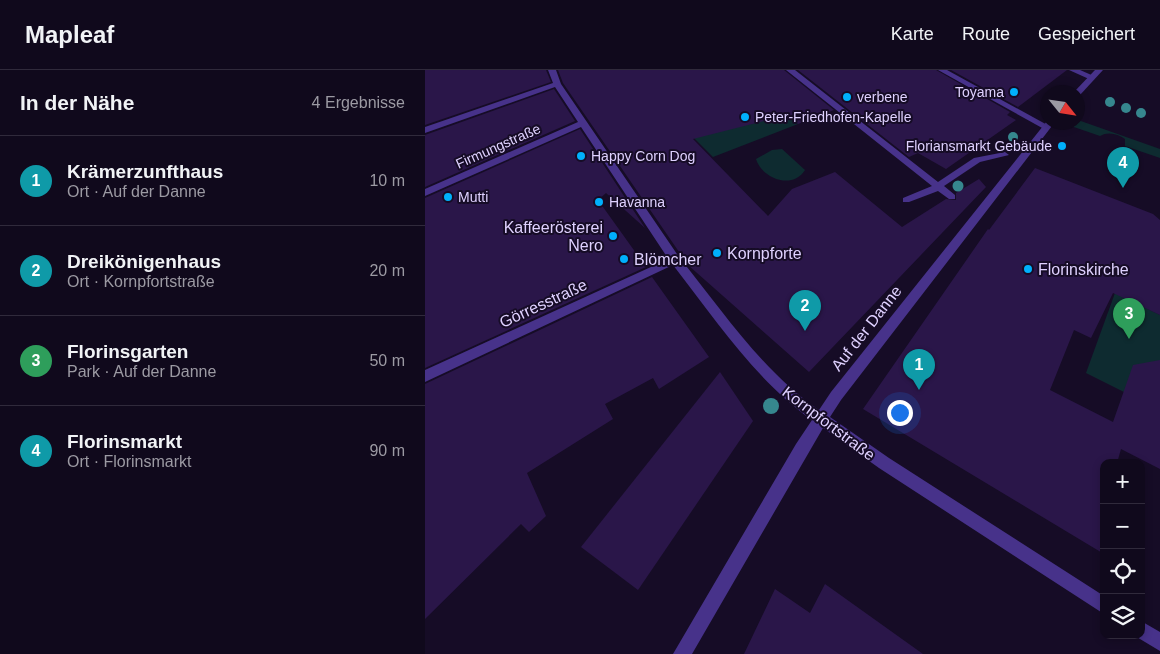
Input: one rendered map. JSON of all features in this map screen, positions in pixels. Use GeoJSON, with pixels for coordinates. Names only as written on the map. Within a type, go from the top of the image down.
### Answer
{"type":"FeatureCollection","features":[{"type":"Feature","properties":{"kind":"street","name":"Kornpfortstraße"},"geometry":{"type":"LineString","coordinates":[[552,70],[557,84],[675,260],[760,365],[790,396],[820,419],[1100,603]]}},
{"type":"Feature","properties":{"kind":"street"},"geometry":{"type":"LineString","coordinates":[[790,70],[952,197]]}},
{"type":"Feature","properties":{"kind":"street"},"geometry":{"type":"LineString","coordinates":[[942,70],[1040,120]]}},
{"type":"Feature","properties":{"kind":"street"},"geometry":{"type":"LineString","coordinates":[[1073,70],[1092,77]]}},
{"type":"Feature","properties":{"kind":"street"},"geometry":{"type":"LineString","coordinates":[[1084,85],[1099,70]]}},
{"type":"Feature","properties":{"kind":"street"},"geometry":{"type":"LineString","coordinates":[[425,130],[557,84]]}},
{"type":"Feature","properties":{"kind":"street","name":"Firmungstraße"},"geometry":{"type":"LineString","coordinates":[[425,193],[583,123]]}},
{"type":"Feature","properties":{"kind":"street","name":"Auf der Danne"},"geometry":{"type":"LineString","coordinates":[[682,654],[757,523],[820,419],[861,361],[1045,130]]}},
{"type":"Feature","properties":{"kind":"street"},"geometry":{"type":"LineString","coordinates":[[907,200],[939,186],[977,160],[1005,156]]}},
{"type":"Feature","properties":{"kind":"street","name":"Görresstraße"},"geometry":{"type":"LineString","coordinates":[[425,376],[675,260]]}},
{"type":"Feature","properties":{"kind":"street"},"geometry":{"type":"LineString","coordinates":[[1145,633],[1160,642]]}},
{"type":"Feature","properties":{"kind":"green space"},"geometry":{"type":"Polygon","coordinates":[[[752,83],[798,124],[713,157],[678,122],[752,83]]]}},
{"type":"Feature","properties":{"kind":"green space"},"geometry":{"type":"Polygon","coordinates":[[[1085,122],[1160,149],[1160,158],[1125,146],[1125,139],[1116,135],[1110,133],[1100,136],[1083,130],[1085,130],[1085,122]]]}},
{"type":"Feature","properties":{"kind":"green space"},"geometry":{"type":"Polygon","coordinates":[[[782,149],[805,170],[793,180],[778,180],[771,177],[759,166],[756,159],[772,150],[782,149]]]}},
{"type":"Feature","properties":{"kind":"green space"},"geometry":{"type":"Polygon","coordinates":[[[1115,293],[1160,315],[1160,370],[1124,392],[1086,373],[1115,293]]]}},
{"type":"Feature","properties":{"kind":"building"},"geometry":{"type":"Polygon","coordinates":[[[425,70],[546,70],[551,82],[425,125],[425,70]]]}},
{"type":"Feature","properties":{"kind":"building"},"geometry":{"type":"Polygon","coordinates":[[[558,70],[784,70],[834,110],[798,124],[788,115],[693,139],[768,216],[792,189],[835,172],[902,227],[946,199],[956,200],[956,193],[979,179],[986,187],[809,372],[688,265],[563,83],[558,70]]]}},
{"type":"Feature","properties":{"kind":"building"},"geometry":{"type":"Polygon","coordinates":[[[798,70],[936,70],[1010,112],[1007,115],[1016,120],[946,169],[918,153],[909,157],[798,70]]]}},
{"type":"Feature","properties":{"kind":"building"},"geometry":{"type":"Polygon","coordinates":[[[951,70],[1067,70],[1047,85],[1040,85],[1040,90],[1018,107],[951,70]]]}},
{"type":"Feature","properties":{"kind":"building"},"geometry":{"type":"Polygon","coordinates":[[[554,89],[575,121],[425,187],[425,135],[554,89]]]}},
{"type":"Feature","properties":{"kind":"building"},"geometry":{"type":"Polygon","coordinates":[[[580,129],[645,228],[606,193],[598,200],[646,267],[425,368],[425,198],[580,129]]]}},
{"type":"Feature","properties":{"kind":"building"},"geometry":{"type":"Polygon","coordinates":[[[1035,168],[1153,214],[1160,220],[1160,315],[1113,293],[1091,338],[1074,330],[1050,390],[1113,422],[1133,365],[1160,360],[1160,469],[1145,461],[1145,459],[1140,459],[1121,449],[1118,459],[1100,459],[1100,552],[863,409],[1035,168]]]}},
{"type":"Feature","properties":{"kind":"building"},"geometry":{"type":"Polygon","coordinates":[[[652,277],[709,357],[659,389],[653,378],[605,404],[613,419],[527,473],[546,516],[529,532],[521,524],[425,619],[425,384],[652,277]]]}},
{"type":"Feature","properties":{"kind":"building"},"geometry":{"type":"Polygon","coordinates":[[[720,372],[753,421],[638,590],[581,547],[720,372]]]}},
{"type":"Feature","properties":{"kind":"building"},"geometry":{"type":"Polygon","coordinates":[[[825,584],[923,654],[744,654],[775,589],[810,613],[825,584]]]}},
{"type":"Feature","properties":{"kind":"place","name":"Toyama"},"geometry":{"type":"Point","coordinates":[1014,92]}},
{"type":"Feature","properties":{"kind":"place","name":"verbene"},"geometry":{"type":"Point","coordinates":[847,97]}},
{"type":"Feature","properties":{"kind":"place","name":"Peter-Friedhofen-Kapelle"},"geometry":{"type":"Point","coordinates":[745,117]}},
{"type":"Feature","properties":{"kind":"place","name":"Floriansmarkt Gebäude"},"geometry":{"type":"Point","coordinates":[1062,146]}},
{"type":"Feature","properties":{"kind":"place","name":"Happy Corn Dog"},"geometry":{"type":"Point","coordinates":[581,156]}},
{"type":"Feature","properties":{"kind":"place","name":"Florinsmarkt"},"geometry":{"type":"Point","coordinates":[1123,188]}},
{"type":"Feature","properties":{"kind":"place","name":"Mutti"},"geometry":{"type":"Point","coordinates":[448,197]}},
{"type":"Feature","properties":{"kind":"place","name":"Havanna"},"geometry":{"type":"Point","coordinates":[599,202]}},
{"type":"Feature","properties":{"kind":"place","name":"Kaffeerösterei Nero"},"geometry":{"type":"Point","coordinates":[613,236]}},
{"type":"Feature","properties":{"kind":"place","name":"Kornpforte"},"geometry":{"type":"Point","coordinates":[717,253]}},
{"type":"Feature","properties":{"kind":"place","name":"Blömcher"},"geometry":{"type":"Point","coordinates":[624,259]}},
{"type":"Feature","properties":{"kind":"place","name":"Florinskirche"},"geometry":{"type":"Point","coordinates":[1028,269]}},
{"type":"Feature","properties":{"kind":"place","name":"Dreikönigenhaus"},"geometry":{"type":"Point","coordinates":[805,331]}},
{"type":"Feature","properties":{"kind":"place","name":"Florinsgarten"},"geometry":{"type":"Point","coordinates":[1129,339]}},
{"type":"Feature","properties":{"kind":"place","name":"Krämerzunfthaus"},"geometry":{"type":"Point","coordinates":[919,390]}}]}
